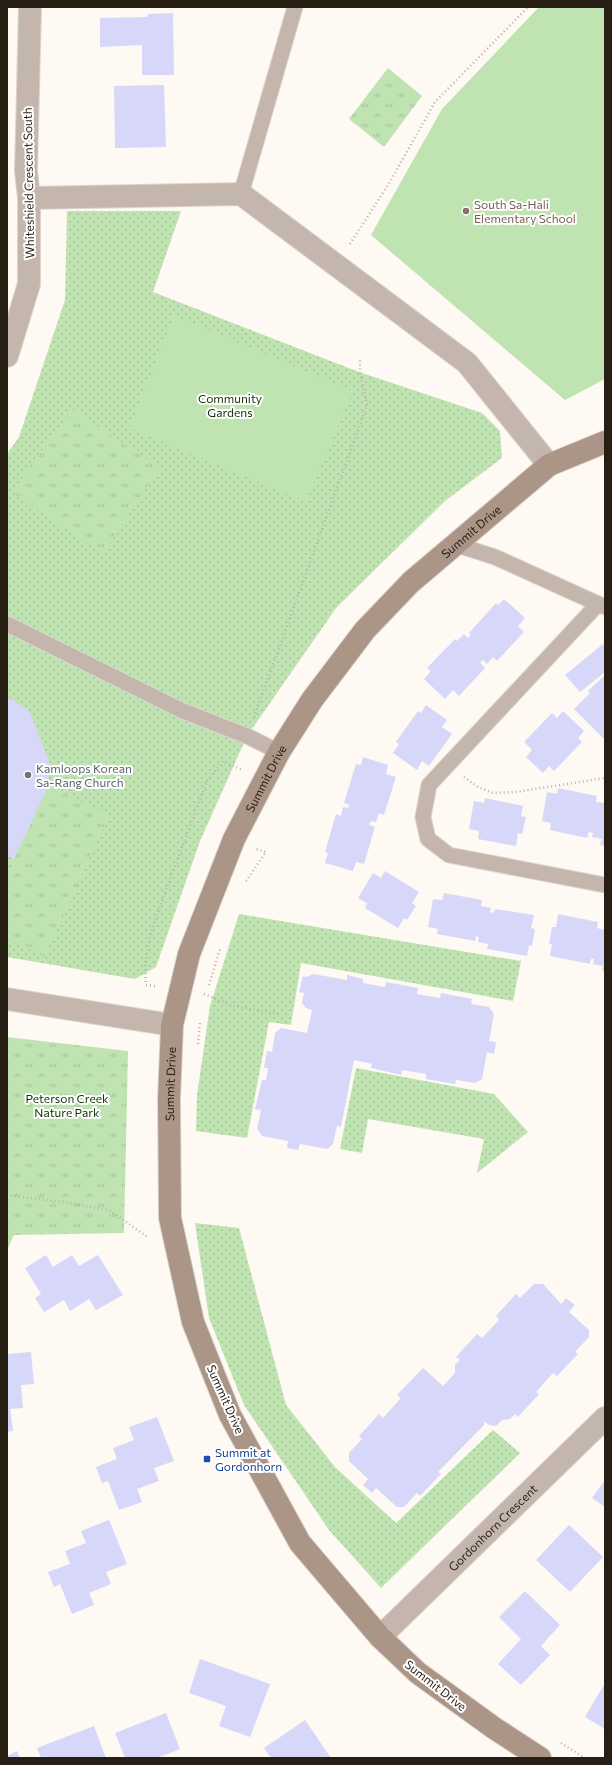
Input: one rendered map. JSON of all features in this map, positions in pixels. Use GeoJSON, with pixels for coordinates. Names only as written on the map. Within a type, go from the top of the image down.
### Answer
{"type":"FeatureCollection","features":[{"type":"Feature","properties":{"kind":"main road","name":"Summit Drive"},"geometry":{"type":"LineString","coordinates":[[540,1758],[494,1728],[418,1673],[380,1637],[300,1543],[230,1415],[194,1322],[170,1218],[170,1099],[172,1025],[192,946],[234,839],[279,752],[312,700],[365,630],[411,582],[454,544],[549,466],[605,442]]}},
{"type":"Feature","properties":{"kind":"street","name":"Whiteshield Crescent South"},"geometry":{"type":"LineString","coordinates":[[7,356],[29,284],[29,198],[26,170],[30,7]]}},
{"type":"Feature","properties":{"kind":"street"},"geometry":{"type":"LineString","coordinates":[[29,198],[242,194],[467,363],[549,466]]}},
{"type":"Feature","properties":{"kind":"street"},"geometry":{"type":"LineString","coordinates":[[7,999],[172,1025]]}},
{"type":"Feature","properties":{"kind":"street","name":"Gordonhorn Crescent"},"geometry":{"type":"LineString","coordinates":[[380,1637],[605,1418]]}},
{"type":"Feature","properties":{"kind":"lane"},"geometry":{"type":"LineString","coordinates":[[242,194],[295,7]]}},
{"type":"Feature","properties":{"kind":"lane"},"geometry":{"type":"LineString","coordinates":[[454,544],[495,557],[602,605],[429,785],[423,817],[428,839],[449,854],[605,885]]}},
{"type":"Feature","properties":{"kind":"lane"},"geometry":{"type":"LineString","coordinates":[[7,624],[183,711],[247,736],[279,752]]}},
{"type":"Feature","properties":{"kind":"path"},"geometry":{"type":"LineString","coordinates":[[334,264],[360,230],[388,185],[435,102],[528,7]]}},
{"type":"Feature","properties":{"kind":"path"},"geometry":{"type":"LineString","coordinates":[[247,736],[367,405],[360,372],[360,358]]}},
{"type":"Feature","properties":{"kind":"path"},"geometry":{"type":"LineString","coordinates":[[146,984],[145,963],[150,936],[207,781],[223,761],[264,781]]}},
{"type":"Feature","properties":{"kind":"path"},"geometry":{"type":"LineString","coordinates":[[448,764],[478,788],[493,794],[516,792],[605,778]]}},
{"type":"Feature","properties":{"kind":"path"},"geometry":{"type":"LineString","coordinates":[[244,884],[266,852]]}},
{"type":"Feature","properties":{"kind":"path"},"geometry":{"type":"LineString","coordinates":[[205,1001],[221,944]]}},
{"type":"Feature","properties":{"kind":"path"},"geometry":{"type":"LineString","coordinates":[[206,995],[234,1006],[280,1014]]}},
{"type":"Feature","properties":{"kind":"path"},"geometry":{"type":"LineString","coordinates":[[198,1045],[200,1022]]}},
{"type":"Feature","properties":{"kind":"path"},"geometry":{"type":"LineString","coordinates":[[7,1195],[63,1202],[109,1210],[152,1239]]}},
{"type":"Feature","properties":{"kind":"green space"},"geometry":{"type":"Polygon","coordinates":[[[539,7],[605,7],[605,379],[565,400],[371,235],[442,109],[539,7]]]}},
{"type":"Feature","properties":{"kind":"green space"},"geometry":{"type":"Polygon","coordinates":[[[388,68],[422,96],[384,147],[349,119],[388,68]]]}},
{"type":"Feature","properties":{"kind":"green space"},"geometry":{"type":"Polygon","coordinates":[[[67,211],[181,211],[153,292],[359,372],[482,413],[500,431],[502,458],[445,501],[336,608],[247,736],[200,841],[156,967],[135,979],[7,957],[7,454],[19,437],[65,300],[67,211]]]}},
{"type":"Feature","properties":{"kind":"green space","name":"Community Gardens"},"geometry":{"type":"Polygon","coordinates":[[[174,315],[353,391],[306,502],[129,428],[174,315]]]}},
{"type":"Feature","properties":{"kind":"green space"},"geometry":{"type":"Polygon","coordinates":[[[72,409],[160,468],[103,554],[12,492],[72,409]]]}},
{"type":"Feature","properties":{"kind":"green space"},"geometry":{"type":"Polygon","coordinates":[[[48,787],[109,815],[45,957],[7,939],[7,880],[14,859],[48,787]]]}},
{"type":"Feature","properties":{"kind":"green space"},"geometry":{"type":"Polygon","coordinates":[[[239,914],[521,961],[513,1001],[301,963],[291,1025],[269,1022],[247,1138],[196,1131],[197,1095],[210,1006],[239,914]]]}},
{"type":"Feature","properties":{"kind":"green space","name":"Peterson Creek Nature Park"},"geometry":{"type":"Polygon","coordinates":[[[7,1037],[128,1051],[124,1233],[14,1235],[7,1250],[7,1037]]]}},
{"type":"Feature","properties":{"kind":"green space"},"geometry":{"type":"Polygon","coordinates":[[[356,1068],[494,1094],[528,1132],[477,1173],[484,1139],[368,1119],[362,1153],[340,1149],[356,1068]]]}},
{"type":"Feature","properties":{"kind":"green space"},"geometry":{"type":"Polygon","coordinates":[[[195,1223],[239,1228],[286,1405],[335,1467],[396,1523],[493,1430],[520,1453],[381,1588],[329,1530],[244,1405],[209,1318],[195,1223]]]}},
{"type":"Feature","properties":{"kind":"building"},"geometry":{"type":"Polygon","coordinates":[[[173,13],[174,75],[142,75],[142,45],[100,47],[100,18],[147,17],[148,14],[173,13]]]}},
{"type":"Feature","properties":{"kind":"building"},"geometry":{"type":"Polygon","coordinates":[[[164,85],[166,147],[115,148],[114,86],[164,85]]]}},
{"type":"Feature","properties":{"kind":"building"},"geometry":{"type":"Polygon","coordinates":[[[504,599],[525,618],[518,626],[524,632],[497,661],[493,657],[487,664],[483,660],[480,663],[485,668],[459,696],[453,690],[445,699],[424,679],[431,671],[427,668],[455,639],[457,641],[464,634],[468,638],[471,635],[469,633],[496,603],[498,605],[504,599]]]}},
{"type":"Feature","properties":{"kind":"building"},"geometry":{"type":"Polygon","coordinates":[[[603,644],[605,647],[605,672],[580,692],[565,675],[603,644]]]}},
{"type":"Feature","properties":{"kind":"building"},"geometry":{"type":"Polygon","coordinates":[[[605,675],[605,740],[574,709],[590,693],[588,691],[605,675]]]}},
{"type":"Feature","properties":{"kind":"building","name":"Kamloops Korean Sa-Rang Church"},"geometry":{"type":"Polygon","coordinates":[[[7,697],[30,712],[50,764],[48,787],[14,859],[7,856],[7,697]]]}},
{"type":"Feature","properties":{"kind":"building"},"geometry":{"type":"Polygon","coordinates":[[[426,705],[447,720],[442,727],[452,734],[429,766],[422,761],[417,770],[393,753],[399,744],[396,742],[418,711],[421,713],[426,705]]]}},
{"type":"Feature","properties":{"kind":"building"},"geometry":{"type":"Polygon","coordinates":[[[563,711],[584,731],[578,738],[582,742],[554,771],[549,766],[543,773],[526,757],[532,750],[524,742],[552,713],[557,718],[563,711]]]}},
{"type":"Feature","properties":{"kind":"building"},"geometry":{"type":"Polygon","coordinates":[[[363,757],[388,765],[386,774],[396,777],[384,815],[379,813],[376,822],[371,821],[369,825],[375,827],[364,864],[356,862],[353,871],[325,863],[328,853],[325,852],[336,814],[341,816],[343,807],[348,808],[349,805],[344,803],[356,764],[361,765],[363,757]]]}},
{"type":"Feature","properties":{"kind":"building"},"geometry":{"type":"Polygon","coordinates":[[[558,788],[597,796],[596,802],[604,803],[605,846],[600,845],[602,839],[592,837],[593,833],[589,832],[587,838],[550,830],[551,823],[542,821],[547,792],[557,794],[558,788]]]}},
{"type":"Feature","properties":{"kind":"building"},"geometry":{"type":"Polygon","coordinates":[[[485,798],[523,806],[521,816],[526,817],[522,834],[518,833],[516,846],[478,839],[479,831],[469,829],[474,801],[484,803],[485,798]]]}},
{"type":"Feature","properties":{"kind":"building"},"geometry":{"type":"Polygon","coordinates":[[[385,871],[419,892],[412,903],[416,906],[407,920],[404,918],[398,928],[365,908],[367,903],[358,898],[373,873],[381,878],[385,871]]]}},
{"type":"Feature","properties":{"kind":"building"},"geometry":{"type":"Polygon","coordinates":[[[444,893],[482,900],[481,906],[491,908],[490,912],[494,913],[495,909],[534,915],[531,928],[535,929],[532,946],[529,945],[527,956],[487,949],[488,944],[478,942],[479,937],[476,936],[475,941],[437,934],[438,929],[428,927],[433,899],[442,900],[444,893]]]}},
{"type":"Feature","properties":{"kind":"building"},"geometry":{"type":"Polygon","coordinates":[[[558,914],[598,922],[597,928],[605,930],[605,971],[602,971],[603,966],[593,964],[594,959],[591,959],[590,964],[550,956],[552,944],[549,944],[552,927],[556,927],[558,914]]]}},
{"type":"Feature","properties":{"kind":"building"},"geometry":{"type":"Polygon","coordinates":[[[313,974],[347,980],[347,975],[363,979],[363,983],[385,987],[386,982],[418,988],[417,994],[440,998],[441,993],[472,999],[471,1004],[489,1007],[494,1014],[489,1041],[496,1042],[494,1054],[487,1052],[482,1079],[475,1083],[456,1080],[455,1084],[426,1079],[426,1074],[402,1070],[401,1075],[371,1068],[372,1064],[354,1060],[341,1127],[337,1126],[333,1144],[327,1149],[300,1144],[298,1150],[287,1148],[288,1141],[262,1136],[257,1129],[261,1110],[255,1109],[262,1080],[266,1080],[268,1068],[264,1068],[267,1051],[272,1052],[275,1033],[281,1028],[307,1033],[312,1010],[306,1008],[302,1003],[304,993],[299,992],[303,976],[307,977],[313,974]]]}},
{"type":"Feature","properties":{"kind":"building"},"geometry":{"type":"Polygon","coordinates":[[[46,1255],[53,1267],[72,1255],[79,1266],[98,1255],[123,1295],[96,1310],[89,1299],[70,1311],[64,1300],[44,1312],[35,1298],[41,1294],[25,1268],[46,1255]]]}},
{"type":"Feature","properties":{"kind":"building"},"geometry":{"type":"Polygon","coordinates":[[[534,1284],[543,1284],[561,1304],[566,1298],[575,1305],[569,1312],[589,1330],[589,1337],[575,1352],[578,1354],[557,1376],[553,1373],[536,1392],[539,1394],[518,1417],[515,1414],[510,1419],[502,1420],[496,1426],[489,1425],[484,1421],[484,1425],[438,1472],[441,1474],[420,1496],[417,1493],[404,1507],[397,1507],[376,1488],[372,1493],[363,1485],[368,1479],[349,1461],[349,1453],[362,1439],[359,1436],[379,1414],[383,1418],[401,1398],[397,1395],[423,1368],[443,1386],[455,1373],[455,1365],[460,1360],[456,1357],[477,1334],[482,1338],[499,1320],[496,1316],[516,1294],[520,1298],[534,1284]]]}},
{"type":"Feature","properties":{"kind":"building"},"geometry":{"type":"Polygon","coordinates":[[[31,1352],[34,1384],[21,1385],[23,1408],[10,1409],[13,1431],[7,1432],[7,1354],[31,1352]]]}},
{"type":"Feature","properties":{"kind":"building"},"geometry":{"type":"Polygon","coordinates":[[[157,1417],[174,1461],[154,1468],[159,1481],[137,1489],[142,1502],[119,1510],[108,1481],[102,1483],[96,1467],[117,1459],[113,1448],[134,1440],[129,1427],[157,1417]]]}},
{"type":"Feature","properties":{"kind":"building"},"geometry":{"type":"Polygon","coordinates":[[[605,1480],[605,1507],[592,1498],[605,1480]]]}},
{"type":"Feature","properties":{"kind":"building"},"geometry":{"type":"Polygon","coordinates":[[[109,1520],[127,1564],[106,1572],[111,1584],[89,1593],[94,1605],[72,1614],[60,1584],[54,1587],[48,1572],[70,1564],[65,1551],[86,1543],[81,1531],[109,1520]]]}},
{"type":"Feature","properties":{"kind":"building"},"geometry":{"type":"Polygon","coordinates":[[[569,1525],[603,1557],[570,1592],[536,1560],[569,1525]]]}},
{"type":"Feature","properties":{"kind":"building"},"geometry":{"type":"Polygon","coordinates":[[[525,1591],[560,1625],[541,1646],[550,1655],[521,1685],[498,1664],[521,1639],[499,1617],[525,1591]]]}},
{"type":"Feature","properties":{"kind":"building"},"geometry":{"type":"Polygon","coordinates":[[[200,1659],[270,1684],[250,1737],[219,1726],[226,1706],[189,1693],[200,1659]]]}},
{"type":"Feature","properties":{"kind":"building"},"geometry":{"type":"Polygon","coordinates":[[[605,1683],[605,1729],[585,1717],[605,1683]]]}},
{"type":"Feature","properties":{"kind":"building"},"geometry":{"type":"Polygon","coordinates":[[[166,1713],[180,1749],[157,1758],[125,1758],[115,1733],[166,1713]]]}},
{"type":"Feature","properties":{"kind":"building"},"geometry":{"type":"Polygon","coordinates":[[[305,1720],[331,1758],[271,1758],[264,1748],[305,1720]]]}},
{"type":"Feature","properties":{"kind":"building"},"geometry":{"type":"Polygon","coordinates":[[[94,1726],[106,1758],[41,1758],[37,1748],[94,1726]]]}},
{"type":"Feature","properties":{"kind":"building"},"geometry":{"type":"Polygon","coordinates":[[[17,1751],[20,1758],[7,1758],[7,1756],[17,1751]]]}},
{"type":"Feature","properties":{"kind":"place","name":"South Sa-Hali Elementary School"},"geometry":{"type":"Point","coordinates":[466,211]}},
{"type":"Feature","properties":{"kind":"place","name":"Kamloops Korean Sa-Rang Church"},"geometry":{"type":"Point","coordinates":[28,775]}},
{"type":"Feature","properties":{"kind":"place","name":"Summit at Gordonhorn"},"geometry":{"type":"Point","coordinates":[207,1459]}}]}
